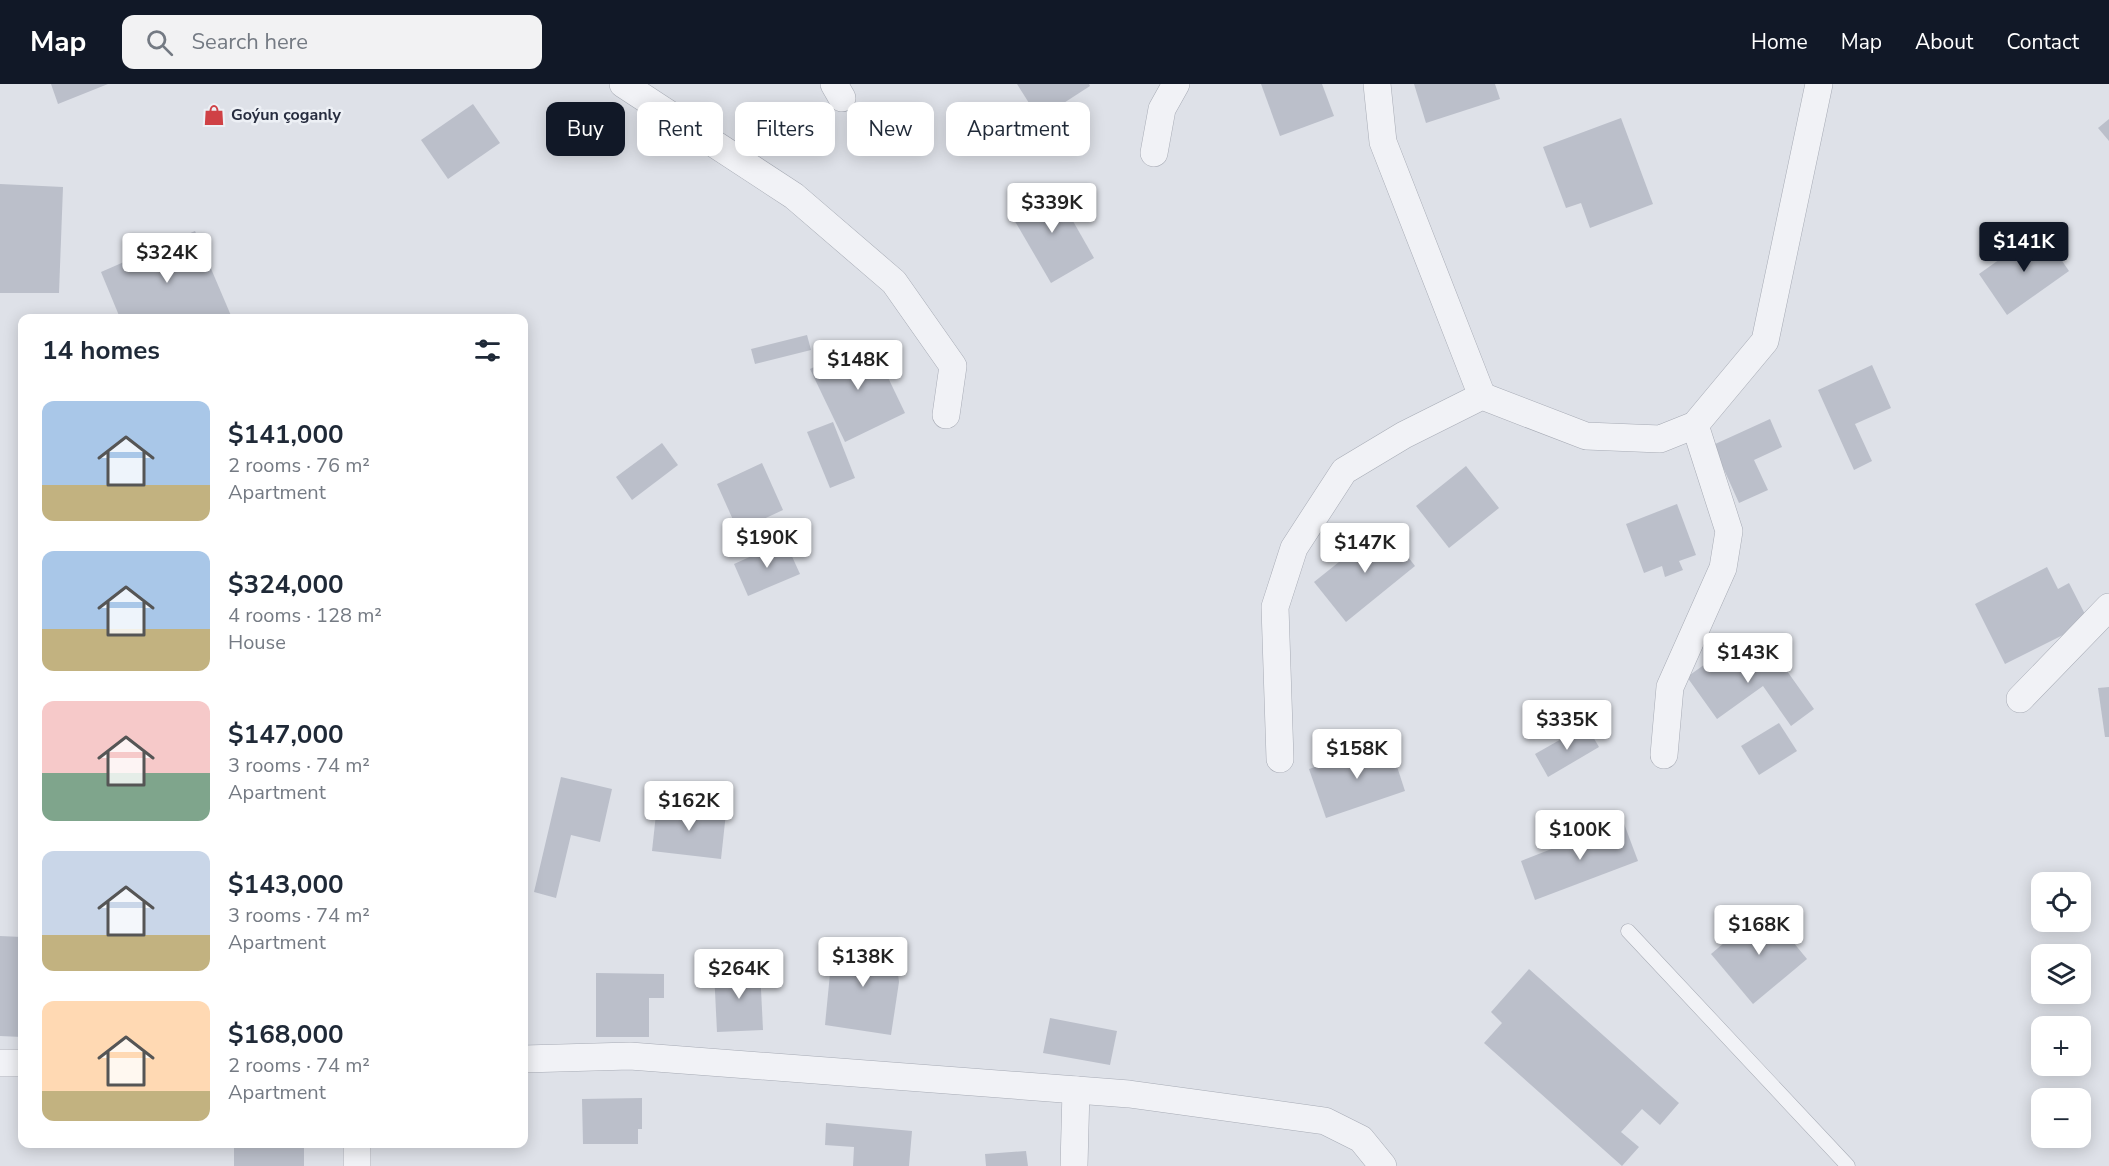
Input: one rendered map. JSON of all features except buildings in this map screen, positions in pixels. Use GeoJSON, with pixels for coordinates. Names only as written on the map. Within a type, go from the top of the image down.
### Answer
{"type":"FeatureCollection","features":[{"type":"Feature","properties":{"kind":"street"},"geometry":{"type":"LineString","coordinates":[[623,84],[795,196],[894,282],[953,366],[946,415]]}},
{"type":"Feature","properties":{"kind":"street"},"geometry":{"type":"LineString","coordinates":[[1154,153],[1162,109],[1176,84]]}},
{"type":"Feature","properties":{"kind":"street"},"geometry":{"type":"LineString","coordinates":[[1377,84],[1383,142],[1482,396]]}},
{"type":"Feature","properties":{"kind":"street"},"geometry":{"type":"LineString","coordinates":[[1280,759],[1275,607],[1294,548],[1344,471],[1404,435],[1482,396],[1586,436],[1660,439],[1695,425],[1765,341],[1819,84]]}},
{"type":"Feature","properties":{"kind":"street"},"geometry":{"type":"LineString","coordinates":[[1664,755],[1670,687],[1723,568],[1729,531],[1695,425]]}},
{"type":"Feature","properties":{"kind":"street"},"geometry":{"type":"LineString","coordinates":[[2020,699],[2109,607]]}},
{"type":"Feature","properties":{"kind":"street"},"geometry":{"type":"LineString","coordinates":[[528,1059],[630,1056],[1129,1094],[1325,1121],[1361,1139],[1383,1166]]}},
{"type":"Feature","properties":{"kind":"street"},"geometry":{"type":"LineString","coordinates":[[0,1063],[18,1063]]}},
{"type":"Feature","properties":{"kind":"street"},"geometry":{"type":"LineString","coordinates":[[1074,1166],[1076,1090]]}},
{"type":"Feature","properties":{"kind":"street"},"geometry":{"type":"LineString","coordinates":[[357,1148],[357,1166]]}},
{"type":"Feature","properties":{"kind":"lane"},"geometry":{"type":"LineString","coordinates":[[1628,931],[1848,1166]]}},
{"type":"Feature","properties":{"kind":"place","name":"Goýun çoganly"},"geometry":{"type":"Point","coordinates":[214,115]}}]}
